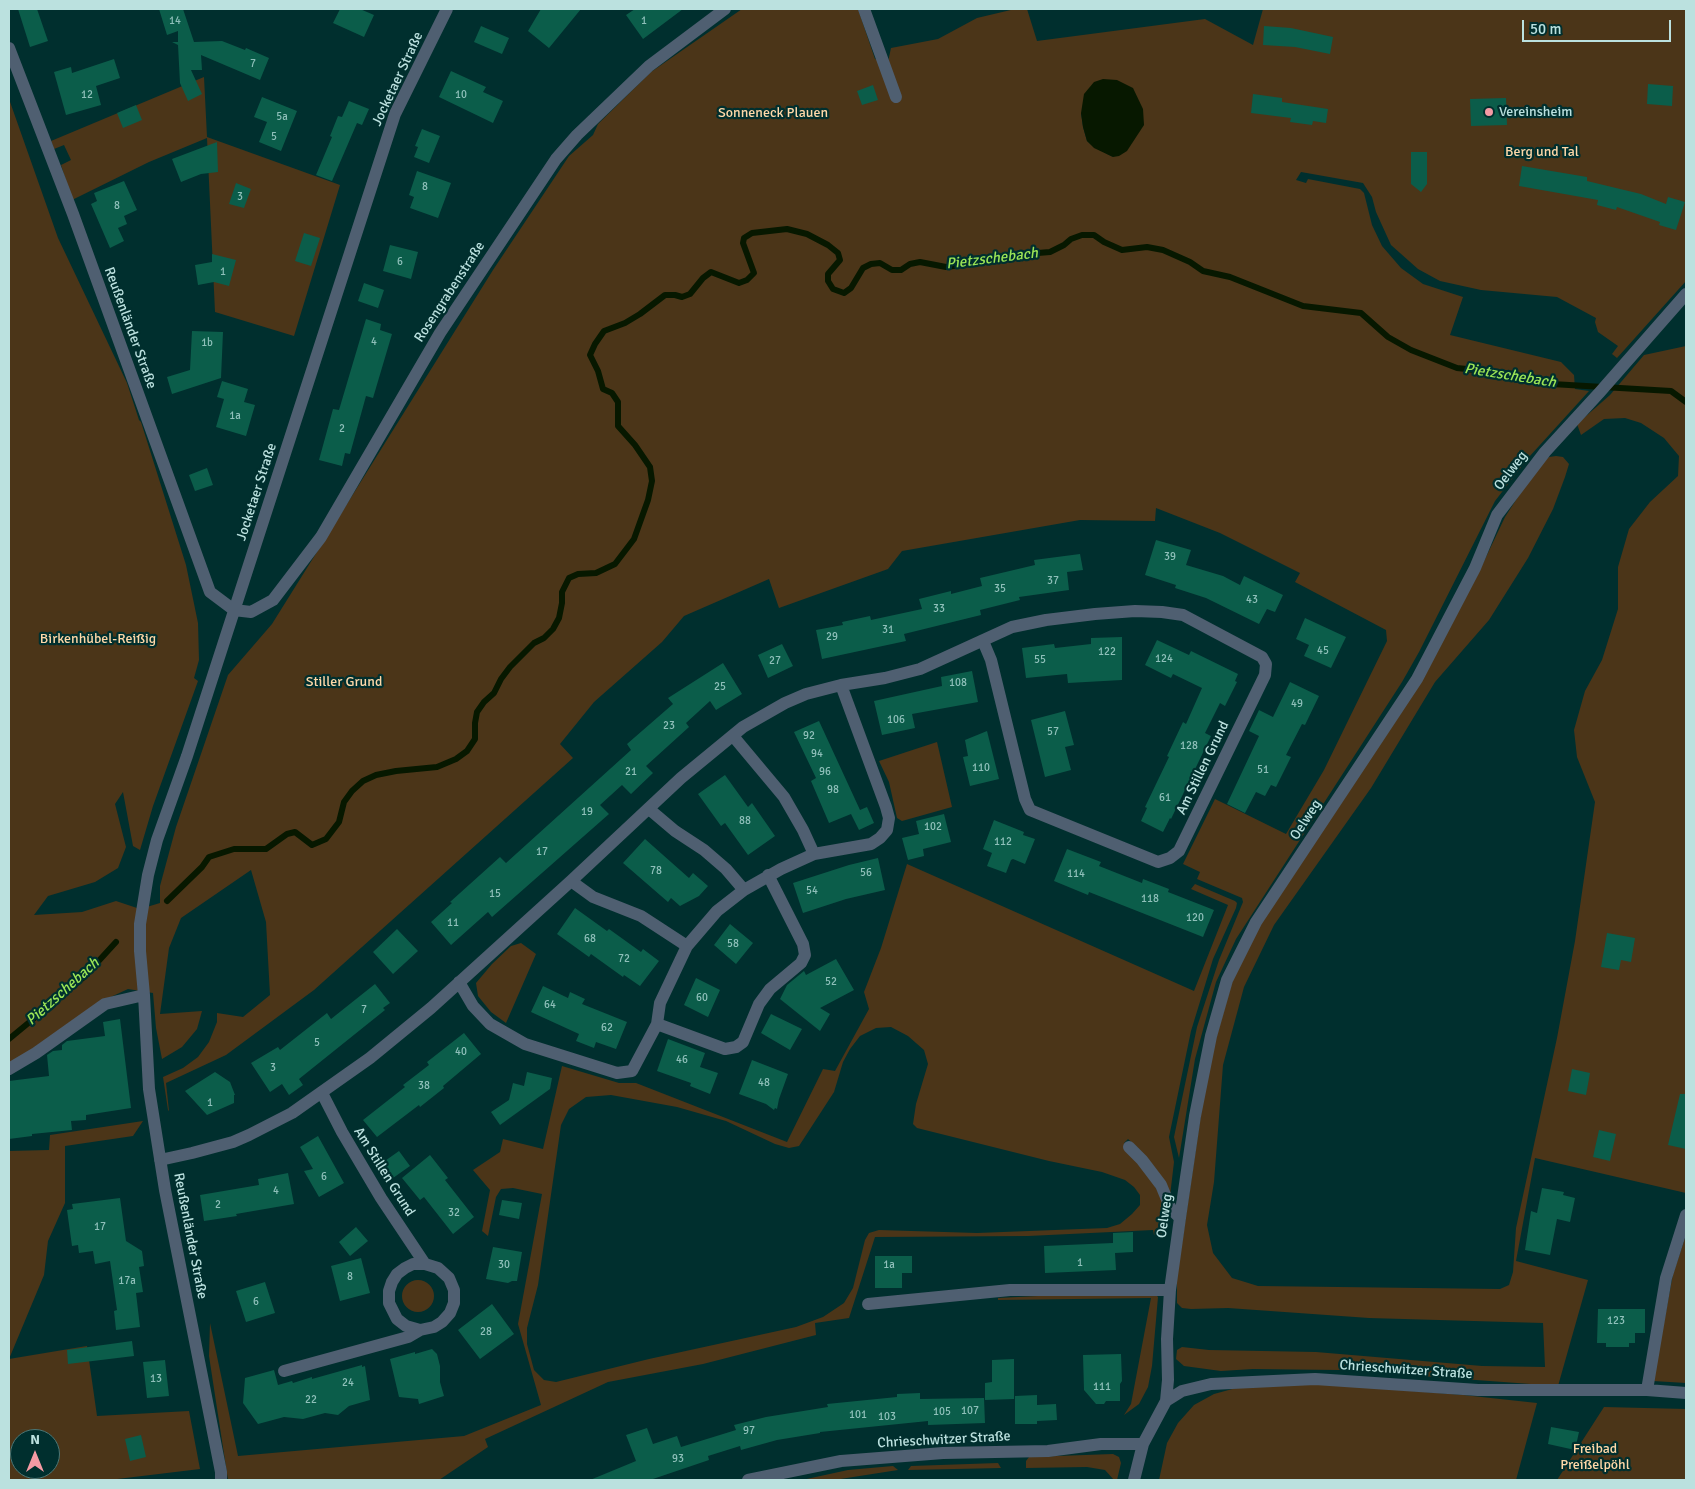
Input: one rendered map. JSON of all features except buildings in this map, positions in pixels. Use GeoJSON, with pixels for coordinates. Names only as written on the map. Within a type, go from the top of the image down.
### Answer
{"type":"FeatureCollection","features":[{"type":"Feature","properties":{"kind":"street","name":"Jocketaer Straße"},"geometry":{"type":"LineString","coordinates":[[144,995],[140,951],[140,924],[148,875],[158,840],[395,114],[447,9]]}},
{"type":"Feature","properties":{"kind":"street","name":"Rosengrabenstraße"},"geometry":{"type":"LineString","coordinates":[[234,610],[251,612],[273,600],[321,537],[440,333],[556,159],[577,135],[649,66],[725,9]]}},
{"type":"Feature","properties":{"kind":"street"},"geometry":{"type":"LineString","coordinates":[[864,9],[896,97]]}},
{"type":"Feature","properties":{"kind":"street","name":"Reußenländer Straße"},"geometry":{"type":"LineString","coordinates":[[9,48],[73,214],[210,592],[234,610]]}},
{"type":"Feature","properties":{"kind":"street","name":"Oelweg"},"geometry":{"type":"LineString","coordinates":[[1134,1480],[1142,1444],[1166,1401],[1170,1290],[1180,1218],[1195,1116],[1211,1036],[1227,980],[1256,922],[1417,679],[1475,568],[1497,515],[1545,452],[1686,294]]}},
{"type":"Feature","properties":{"kind":"street","name":"Am Stillen Grund"},"geometry":{"type":"LineString","coordinates":[[160,1160],[201,1151],[249,1135],[292,1113],[390,1043],[572,881],[710,753],[743,727],[785,703],[806,694],[920,669],[1012,627],[1046,620],[1095,614],[1135,611],[1162,612],[1183,615],[1262,658],[1266,664],[1264,675],[1180,851],[1170,858],[1158,862],[1030,810],[1025,798],[991,660],[983,641]]}},
{"type":"Feature","properties":{"kind":"street"},"geometry":{"type":"LineString","coordinates":[[459,982],[473,1006],[490,1024],[525,1044],[617,1073],[632,1071],[636,1067],[657,1024],[660,1003],[686,946],[717,912],[744,890],[768,875],[814,854],[871,844],[887,830],[889,818],[841,685]]}},
{"type":"Feature","properties":{"kind":"street"},"geometry":{"type":"LineString","coordinates":[[733,736],[784,797],[814,854]]}},
{"type":"Feature","properties":{"kind":"street"},"geometry":{"type":"LineString","coordinates":[[648,809],[675,831],[704,850],[726,869],[744,890]]}},
{"type":"Feature","properties":{"kind":"street"},"geometry":{"type":"LineString","coordinates":[[657,1024],[725,1048],[736,1047],[743,1042],[759,1004],[770,989],[801,963],[805,955],[803,944],[768,875]]}},
{"type":"Feature","properties":{"kind":"street"},"geometry":{"type":"LineString","coordinates":[[572,881],[593,896],[641,916],[686,946]]}},
{"type":"Feature","properties":{"kind":"street","name":"Reußenländer Straße"},"geometry":{"type":"LineString","coordinates":[[144,995],[149,1089],[160,1160],[221,1480]]}},
{"type":"Feature","properties":{"kind":"street"},"geometry":{"type":"LineString","coordinates":[[9,1069],[36,1053],[105,1004],[144,995]]}},
{"type":"Feature","properties":{"kind":"street","name":"Am Stillen Grund"},"geometry":{"type":"LineString","coordinates":[[284,1371],[408,1337],[420,1330],[434,1327],[442,1322],[450,1313],[454,1303],[454,1290],[449,1278],[438,1268],[425,1264],[381,1198],[342,1132],[322,1093]]}},
{"type":"Feature","properties":{"kind":"street"},"geometry":{"type":"LineString","coordinates":[[1129,1147],[1142,1160],[1161,1185],[1171,1210],[1180,1218]]}},
{"type":"Feature","properties":{"kind":"street"},"geometry":{"type":"LineString","coordinates":[[1647,1390],[1666,1278],[1686,1216]]}},
{"type":"Feature","properties":{"kind":"street"},"geometry":{"type":"LineString","coordinates":[[420,1330],[406,1326],[397,1319],[389,1303],[389,1291],[397,1274],[405,1268],[413,1264],[425,1264]]}},
{"type":"Feature","properties":{"kind":"street"},"geometry":{"type":"LineString","coordinates":[[868,1304],[1010,1290],[1170,1290]]}},
{"type":"Feature","properties":{"kind":"street","name":"Chrieschwitzer Straße"},"geometry":{"type":"LineString","coordinates":[[1166,1401],[1182,1391],[1211,1384],[1315,1379],[1478,1390],[1647,1390],[1686,1394]]}},
{"type":"Feature","properties":{"kind":"street","name":"Chrieschwitzer Straße"},"geometry":{"type":"LineString","coordinates":[[748,1480],[841,1461],[943,1454],[1048,1451],[1101,1444],[1142,1444]]}},
{"type":"Feature","properties":{"kind":"green space"},"geometry":{"type":"Polygon","coordinates":[[[742,9],[858,9],[875,59],[888,62],[891,48],[938,39],[977,18],[1015,9],[1027,9],[1037,41],[1205,19],[1253,45],[1263,9],[1686,9],[1686,281],[1617,358],[1612,354],[1618,346],[1598,332],[1595,322],[1596,318],[1557,297],[1481,290],[1440,281],[1418,269],[1391,245],[1376,212],[1372,197],[1363,183],[1301,172],[1296,180],[1306,183],[1308,179],[1360,189],[1364,193],[1372,225],[1382,246],[1401,268],[1423,284],[1463,297],[1450,335],[1561,362],[1574,375],[1575,389],[1589,391],[1529,457],[1495,501],[1402,682],[1236,939],[1216,982],[1195,1059],[1179,1158],[1174,1137],[1197,1027],[1219,960],[1243,902],[1242,898],[1197,879],[1200,872],[1183,864],[1215,799],[1286,834],[1324,770],[1387,641],[1386,630],[1295,582],[1300,573],[1220,533],[1156,508],[1155,521],[1080,520],[902,551],[888,569],[779,608],[769,579],[684,616],[662,642],[594,702],[560,744],[573,758],[314,990],[226,1055],[166,1083],[169,1111],[163,1077],[183,1068],[198,1057],[209,1042],[217,1022],[217,1013],[243,1017],[270,995],[266,922],[251,870],[181,918],[169,948],[160,1014],[202,1011],[197,1029],[182,1047],[162,1059],[156,1028],[153,993],[128,989],[102,1001],[9,1065],[9,99],[58,238],[127,383],[186,565],[198,623],[199,660],[194,678],[198,681],[153,806],[140,850],[133,846],[123,792],[115,804],[126,847],[118,868],[95,882],[48,896],[34,915],[82,912],[116,901],[140,909],[160,903],[160,886],[176,827],[228,675],[272,624],[493,270],[569,156],[593,135],[598,124],[651,72],[742,9]],[[1081,113],[1087,141],[1113,157],[1081,113]]]}},
{"type":"Feature","properties":{"kind":"green space"},"geometry":{"type":"Polygon","coordinates":[[[204,77],[207,137],[340,185],[294,336],[215,312],[207,138],[149,162],[72,200],[61,165],[71,160],[64,145],[54,149],[51,141],[204,77]]]}},
{"type":"Feature","properties":{"kind":"green space"},"geometry":{"type":"Polygon","coordinates":[[[1686,346],[1686,1193],[1535,1158],[1516,1261],[1588,1280],[1558,1386],[1339,1370],[1253,1369],[1221,1371],[1184,1366],[1176,1359],[1177,1350],[1182,1347],[1209,1350],[1316,1352],[1482,1366],[1545,1367],[1543,1323],[1369,1318],[1228,1308],[1182,1308],[1177,1303],[1177,1277],[1208,1066],[1235,972],[1257,930],[1476,578],[1505,517],[1536,469],[1549,457],[1556,456],[1563,457],[1569,464],[1553,509],[1528,558],[1489,620],[1435,682],[1371,788],[1274,925],[1244,987],[1223,1065],[1214,1182],[1207,1225],[1213,1253],[1232,1278],[1258,1286],[1500,1289],[1509,1285],[1513,1272],[1516,1228],[1557,1038],[1575,941],[1595,802],[1577,757],[1574,730],[1585,691],[1602,660],[1618,609],[1618,567],[1629,529],[1650,502],[1678,476],[1679,456],[1664,438],[1641,423],[1625,418],[1604,419],[1581,435],[1577,424],[1610,395],[1644,355],[1686,346]]]}},
{"type":"Feature","properties":{"kind":"green space"},"geometry":{"type":"Polygon","coordinates":[[[937,742],[952,807],[902,821],[897,818],[889,782],[879,761],[937,742]]]}},
{"type":"Feature","properties":{"kind":"green space"},"geometry":{"type":"Polygon","coordinates":[[[907,864],[1194,991],[1228,905],[1191,889],[1195,884],[1237,903],[1213,959],[1191,1031],[1169,1137],[1174,1162],[1170,1196],[1140,1150],[1128,1139],[1124,1143],[1150,1177],[1162,1199],[1166,1210],[1164,1235],[1154,1235],[1153,1230],[1028,1236],[875,1237],[849,1318],[815,1323],[816,1335],[703,1364],[608,1382],[485,1439],[488,1447],[439,1480],[228,1480],[209,1356],[210,1323],[238,1456],[464,1436],[541,1405],[518,1324],[542,1194],[513,1188],[501,1189],[496,1197],[488,1236],[482,1231],[490,1190],[473,1170],[500,1152],[503,1139],[543,1149],[562,1066],[619,1083],[636,1083],[787,1142],[823,1069],[835,1071],[869,1009],[864,992],[881,948],[907,864]],[[891,1027],[876,1028],[860,1036],[843,1062],[834,1092],[799,1146],[789,1148],[775,1144],[726,1121],[677,1107],[611,1095],[586,1097],[569,1109],[561,1125],[538,1285],[527,1328],[527,1344],[534,1370],[544,1380],[556,1382],[649,1359],[796,1327],[823,1317],[844,1303],[853,1288],[865,1240],[869,1233],[879,1230],[977,1233],[1107,1228],[1120,1224],[1140,1205],[1140,1195],[1134,1187],[1125,1180],[1102,1172],[1049,1161],[917,1128],[913,1124],[916,1104],[928,1064],[924,1050],[908,1036],[891,1027]]]}},
{"type":"Feature","properties":{"kind":"green space"},"geometry":{"type":"Polygon","coordinates":[[[521,943],[536,954],[506,1023],[491,1012],[478,996],[476,983],[511,946],[521,943]]]}},
{"type":"Feature","properties":{"kind":"green space"},"geometry":{"type":"Polygon","coordinates":[[[143,1121],[133,1136],[65,1146],[65,1203],[48,1241],[44,1275],[9,1359],[9,1151],[49,1150],[50,1135],[143,1121]]]}},
{"type":"Feature","properties":{"kind":"green space"},"geometry":{"type":"Polygon","coordinates":[[[1686,1235],[1686,1383],[1653,1381],[1673,1274],[1686,1235]]]}},
{"type":"Feature","properties":{"kind":"green space"},"geometry":{"type":"Polygon","coordinates":[[[418,1280],[424,1281],[429,1285],[433,1290],[433,1302],[429,1307],[424,1311],[418,1312],[412,1311],[407,1307],[403,1302],[402,1296],[403,1290],[407,1285],[412,1281],[418,1280]]]}},
{"type":"Feature","properties":{"kind":"green space"},"geometry":{"type":"Polygon","coordinates":[[[1058,1295],[1156,1295],[1158,1297],[1152,1366],[1148,1387],[1139,1404],[1124,1415],[1131,1404],[1151,1298],[998,1300],[998,1298],[1058,1295]]]}},
{"type":"Feature","properties":{"kind":"green space"},"geometry":{"type":"Polygon","coordinates":[[[87,1346],[97,1416],[189,1411],[200,1469],[109,1480],[9,1480],[9,1359],[87,1346]]]}},
{"type":"Feature","properties":{"kind":"green space"},"geometry":{"type":"Polygon","coordinates":[[[1310,1383],[1537,1403],[1516,1480],[1159,1480],[1167,1443],[1178,1423],[1194,1405],[1214,1394],[1236,1388],[1310,1383]]]}},
{"type":"Feature","properties":{"kind":"green space","name":"Freibad Preißelpöhl"},"geometry":{"type":"Polygon","coordinates":[[[1604,1407],[1686,1409],[1686,1480],[1557,1480],[1604,1407]]]}},
{"type":"Feature","properties":{"kind":"green space"},"geometry":{"type":"Polygon","coordinates":[[[1113,1454],[1119,1457],[1121,1463],[1117,1480],[1114,1480],[1105,1470],[1087,1467],[1026,1468],[1026,1461],[1029,1457],[1113,1454]]]}},
{"type":"Feature","properties":{"kind":"green space"},"geometry":{"type":"Polygon","coordinates":[[[998,1463],[1001,1468],[908,1470],[911,1466],[998,1463]]]}},
{"type":"Feature","properties":{"kind":"green space"},"geometry":{"type":"Polygon","coordinates":[[[893,1466],[898,1470],[834,1480],[802,1480],[848,1470],[893,1466]]]}},
{"type":"Feature","properties":{"kind":"shaded area"},"geometry":{"type":"Polygon","coordinates":[[[1103,79],[1117,80],[1133,88],[1143,109],[1144,125],[1127,151],[1119,156],[1113,157],[1094,148],[1087,141],[1083,127],[1081,113],[1084,94],[1094,82],[1103,79]]]}},
{"type":"Feature","properties":{"kind":"waterway","name":"Pietzschebach"},"geometry":{"type":"LineString","coordinates":[[167,901],[202,867],[209,857],[234,849],[266,849],[287,834],[295,832],[312,845],[326,839],[339,822],[344,802],[363,781],[376,775],[396,771],[437,767],[456,759],[467,751],[475,739],[477,712],[484,702],[494,693],[510,667],[534,643],[544,638],[553,629],[559,618],[562,592],[569,578],[578,574],[596,573],[615,564],[634,539],[648,500],[652,481],[650,467],[635,445],[618,426],[618,402],[612,393],[603,389],[598,371],[590,355],[595,344],[604,331],[625,323],[665,295],[682,297],[690,294],[703,278],[711,272],[739,283],[747,280],[754,273],[743,243],[744,238],[752,233],[787,229],[807,234],[828,245],[838,253],[840,260],[828,274],[828,281],[833,289],[844,293],[851,288],[863,268],[871,264],[880,263],[892,270],[901,270],[910,264],[920,262],[946,267],[992,261],[1013,255],[1050,252],[1071,239],[1082,235],[1094,235],[1122,250],[1147,247],[1163,250],[1190,262],[1203,271],[1230,277],[1303,306],[1361,313],[1388,337],[1411,350],[1457,368],[1513,374],[1532,381],[1552,384],[1671,391],[1686,402]]}},
{"type":"Feature","properties":{"kind":"waterway","name":"Pietzschebach"},"geometry":{"type":"LineString","coordinates":[[9,1039],[84,977],[116,942]]}},
{"type":"Feature","properties":{"kind":"place","name":"Vereinsheim"},"geometry":{"type":"Point","coordinates":[1489,112]}},
{"type":"Feature","properties":{"kind":"park label","name":"Sonneneck Plauen"},"geometry":{"type":"Point","coordinates":[773,113]}},
{"type":"Feature","properties":{"kind":"park label","name":"Berg und Tal"},"geometry":{"type":"Point","coordinates":[1542,152]}},
{"type":"Feature","properties":{"kind":"park label","name":"Birkenhübel-Reißig"},"geometry":{"type":"Point","coordinates":[98,639]}},
{"type":"Feature","properties":{"kind":"park label","name":"Stiller Grund"},"geometry":{"type":"Point","coordinates":[344,682]}}]}
